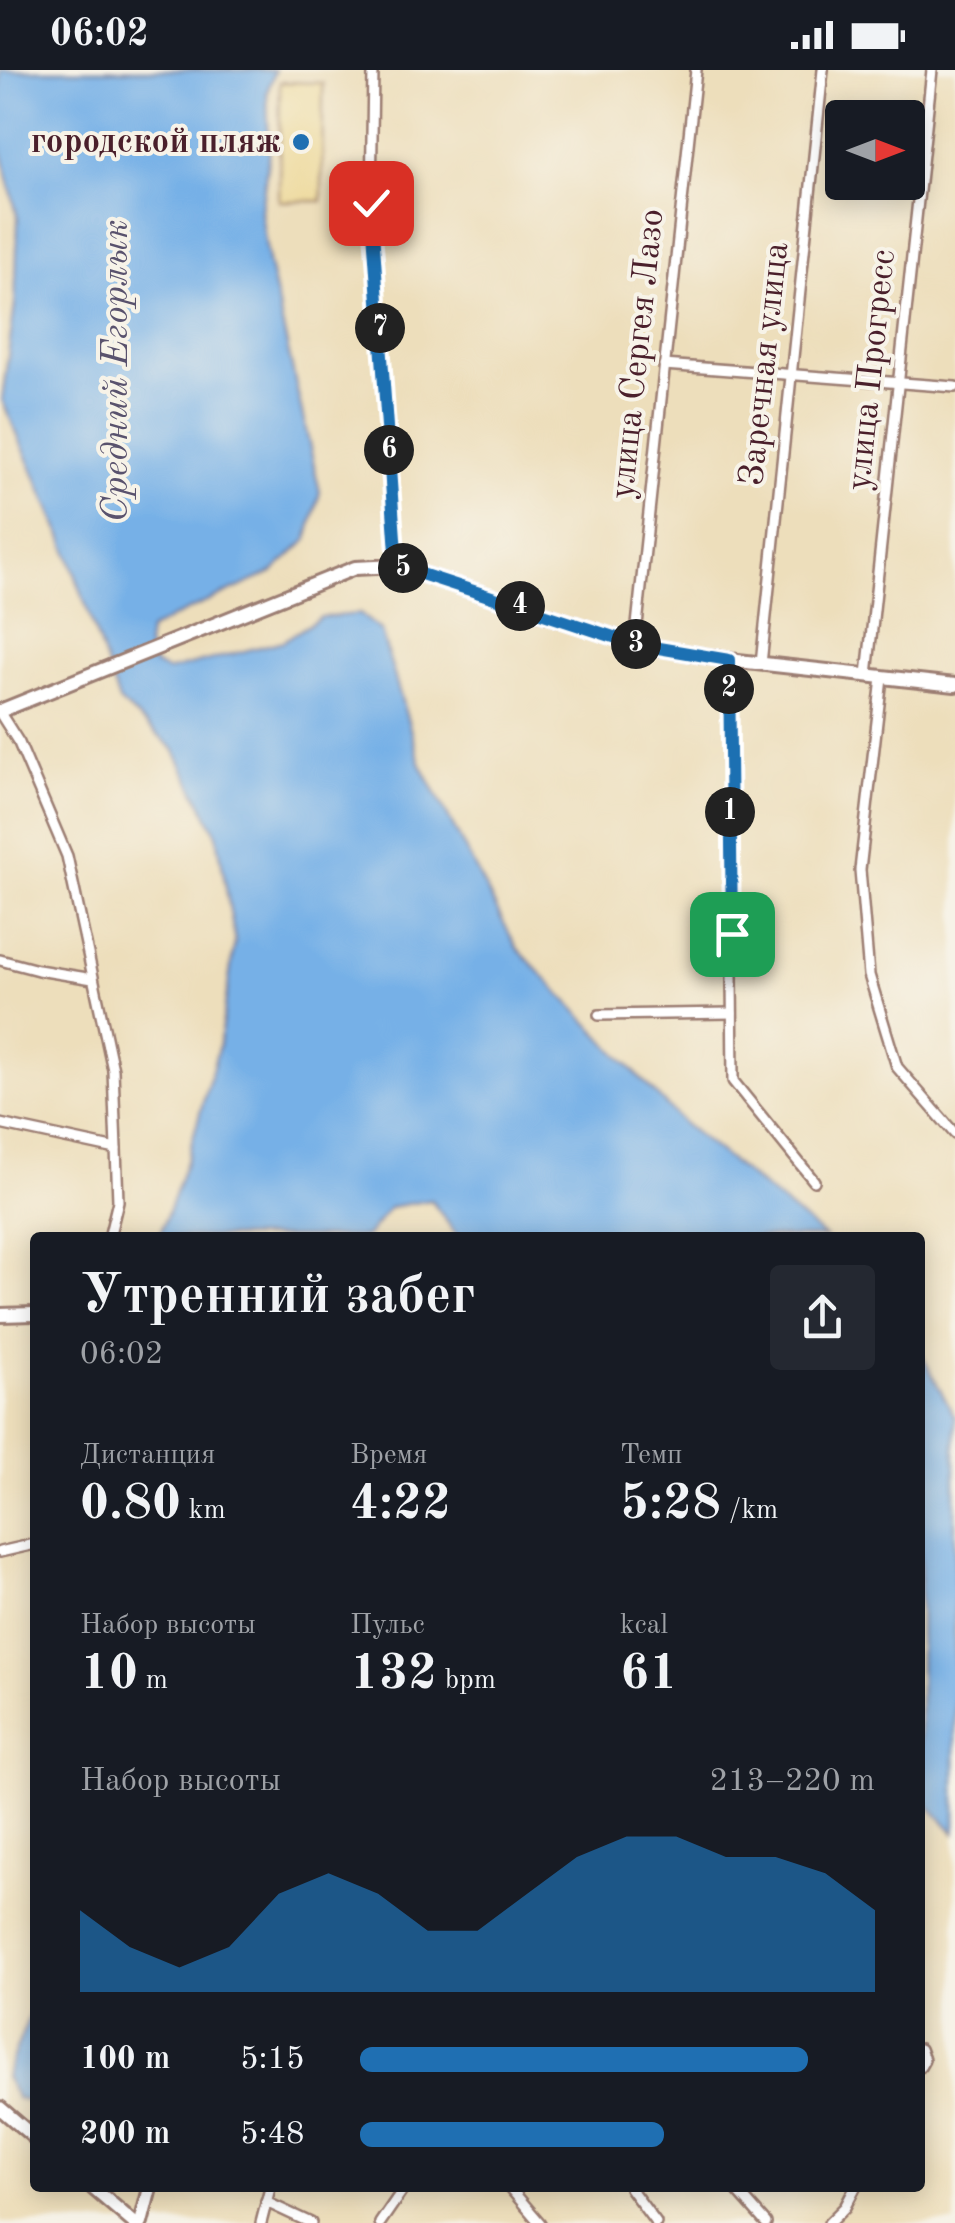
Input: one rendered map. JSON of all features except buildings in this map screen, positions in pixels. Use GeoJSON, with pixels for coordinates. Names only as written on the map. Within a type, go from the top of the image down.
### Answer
{"type":"FeatureCollection","features":[{"type":"Feature","properties":{"kind":"main road"},"geometry":{"type":"LineString","coordinates":[[0,712],[354,568],[397,566],[635,644],[729,660],[955,685]]}},
{"type":"Feature","properties":{"kind":"main road"},"geometry":{"type":"LineString","coordinates":[[0,1315],[30,1314]]}},
{"type":"Feature","properties":{"kind":"main road"},"geometry":{"type":"LineString","coordinates":[[0,2108],[30,2134]]}},
{"type":"Feature","properties":{"kind":"main road"},"geometry":{"type":"LineString","coordinates":[[98,2192],[138,2223],[149,2192]]}},
{"type":"Feature","properties":{"kind":"street"},"geometry":{"type":"LineString","coordinates":[[373,70],[371,203],[397,566]]}},
{"type":"Feature","properties":{"kind":"street","name":"улица Сергея Лазо"},"geometry":{"type":"LineString","coordinates":[[635,644],[696,70]]}},
{"type":"Feature","properties":{"kind":"street","name":"Заречная улица"},"geometry":{"type":"LineString","coordinates":[[761,664],[823,70]]}},
{"type":"Feature","properties":{"kind":"street","name":"улица Прогресс"},"geometry":{"type":"LineString","coordinates":[[867,675],[932,70]]}},
{"type":"Feature","properties":{"kind":"street"},"geometry":{"type":"LineString","coordinates":[[664,365],[955,387]]}},
{"type":"Feature","properties":{"kind":"street"},"geometry":{"type":"LineString","coordinates":[[729,660],[734,1082],[814,1181]]}},
{"type":"Feature","properties":{"kind":"street"},"geometry":{"type":"LineString","coordinates":[[882,678],[860,870],[869,975],[897,1067],[955,1134]]}},
{"type":"Feature","properties":{"kind":"street"},"geometry":{"type":"LineString","coordinates":[[0,712],[19,743],[67,856],[113,1070],[118,1201],[110,1232]]}},
{"type":"Feature","properties":{"kind":"street"},"geometry":{"type":"LineString","coordinates":[[0,960],[93,979]]}},
{"type":"Feature","properties":{"kind":"street"},"geometry":{"type":"LineString","coordinates":[[599,1015],[732,1012]]}},
{"type":"Feature","properties":{"kind":"street"},"geometry":{"type":"LineString","coordinates":[[0,1124],[116,1149]]}},
{"type":"Feature","properties":{"kind":"street"},"geometry":{"type":"LineString","coordinates":[[0,1552],[30,1545]]}},
{"type":"Feature","properties":{"kind":"street"},"geometry":{"type":"LineString","coordinates":[[261,2223],[269,2192]]}},
{"type":"Feature","properties":{"kind":"street"},"geometry":{"type":"LineString","coordinates":[[382,2222],[401,2192]]}},
{"type":"Feature","properties":{"kind":"street"},"geometry":{"type":"LineString","coordinates":[[513,2192],[540,2223]]}},
{"type":"Feature","properties":{"kind":"street"},"geometry":{"type":"LineString","coordinates":[[633,2192],[656,2223]]}},
{"type":"Feature","properties":{"kind":"street"},"geometry":{"type":"LineString","coordinates":[[741,2192],[766,2223]]}},
{"type":"Feature","properties":{"kind":"street"},"geometry":{"type":"LineString","coordinates":[[828,2223],[845,2207],[853,2192]]}},
{"type":"Feature","properties":{"kind":"street"},"geometry":{"type":"LineString","coordinates":[[266,2202],[311,2223]]}},
{"type":"Feature","properties":{"kind":"sand","name":"городской пляж"},"geometry":{"type":"Polygon","coordinates":[[[280,82],[323,83],[322,201],[279,201],[280,82]]]}},
{"type":"Feature","properties":{"kind":"water","name":"Средний Егорлык"},"geometry":{"type":"Polygon","coordinates":[[[0,70],[275,70],[267,92],[269,151],[261,211],[268,261],[320,492],[307,540],[273,572],[149,631],[147,645],[154,664],[167,671],[283,641],[321,617],[360,614],[381,631],[421,765],[517,948],[684,1124],[819,1232],[454,1232],[431,1200],[390,1207],[370,1232],[161,1232],[187,1159],[219,1045],[235,941],[217,835],[174,749],[119,701],[62,536],[2,400],[15,304],[18,219],[0,146],[0,70]]]}},
{"type":"Feature","properties":{"kind":"water"},"geometry":{"type":"Polygon","coordinates":[[[925,1361],[955,1417],[955,1833],[925,1801],[925,1361]]]}},
{"type":"Feature","properties":{"kind":"water"},"geometry":{"type":"Polygon","coordinates":[[[30,2014],[30,2100],[17,2098],[5,2077],[30,2014]]]}},
{"type":"Feature","properties":{"kind":"place","name":"городской пляж"},"geometry":{"type":"Point","coordinates":[301,142]}},
{"type":"Feature","properties":{"kind":"route"},"geometry":{"type":"LineString","coordinates":[[371,203],[397,566],[635,644],[729,660],[732,934]]}}]}
